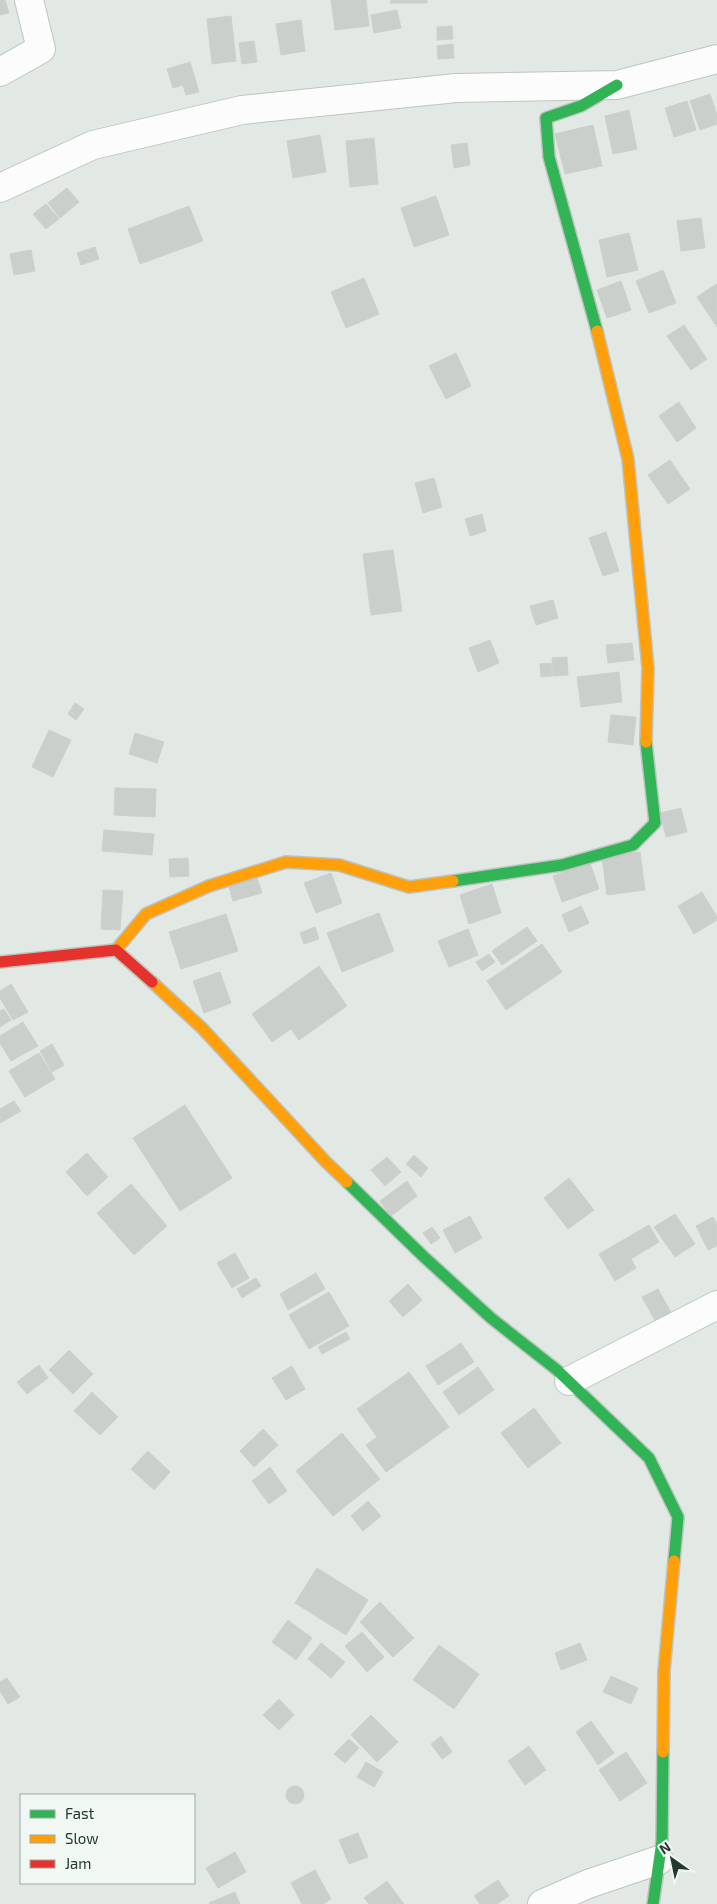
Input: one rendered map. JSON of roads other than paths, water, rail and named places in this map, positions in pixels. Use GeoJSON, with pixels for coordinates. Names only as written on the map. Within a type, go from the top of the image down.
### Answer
{"type":"FeatureCollection","features":[{"type":"Feature","properties":{"kind":"street"},"geometry":{"type":"LineString","coordinates":[[0,72],[41,49],[29,0]]}},
{"type":"Feature","properties":{"kind":"street"},"geometry":{"type":"LineString","coordinates":[[0,188],[93,145],[242,110],[456,88],[617,85],[717,59]]}},
{"type":"Feature","properties":{"kind":"street"},"geometry":{"type":"LineString","coordinates":[[0,962],[116,950],[146,914],[210,886],[286,862],[339,865],[409,887],[562,865],[633,845],[655,822],[646,738],[648,668],[628,459],[606,363],[549,157],[546,118],[581,106],[617,85]]}},
{"type":"Feature","properties":{"kind":"street"},"geometry":{"type":"LineString","coordinates":[[116,950],[202,1028],[326,1162],[423,1256],[491,1318],[569,1381],[649,1458],[678,1517],[664,1671],[662,1841],[653,1904]]}},
{"type":"Feature","properties":{"kind":"street"},"geometry":{"type":"LineString","coordinates":[[569,1381],[717,1305]]}},
{"type":"Feature","properties":{"kind":"street"},"geometry":{"type":"LineString","coordinates":[[542,1904],[588,1884],[659,1860]]}}]}
